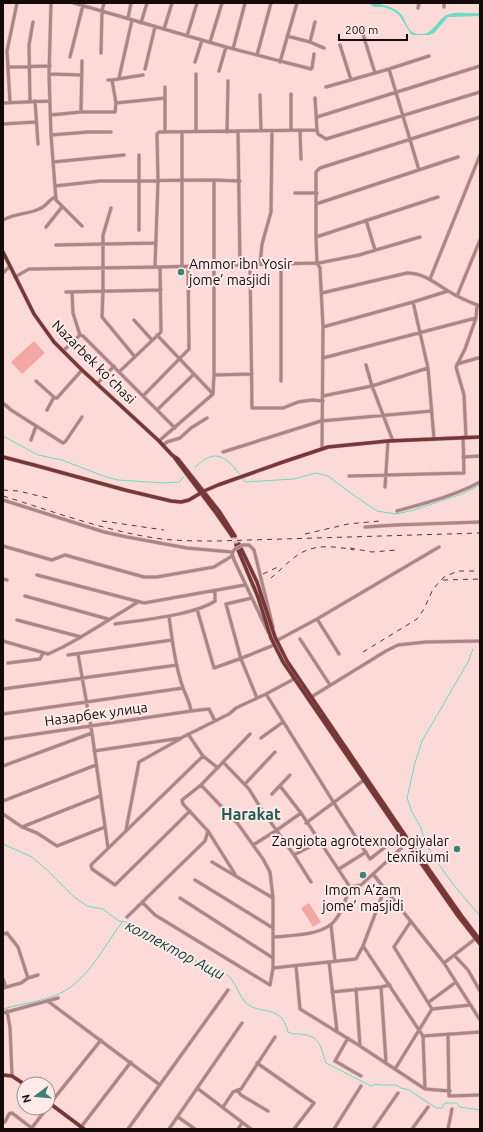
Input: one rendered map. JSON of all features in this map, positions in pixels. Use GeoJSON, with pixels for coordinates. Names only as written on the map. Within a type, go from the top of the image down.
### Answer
{"type":"FeatureCollection","features":[{"type":"Feature","properties":{"kind":"main road","name":"Nazarbek ko'chasi"},"geometry":{"type":"LineString","coordinates":[[3,252],[38,320],[63,351],[178,459],[202,492],[228,523],[233,536]]}},
{"type":"Feature","properties":{"kind":"main road"},"geometry":{"type":"LineString","coordinates":[[3,457],[34,464],[125,490],[171,501],[184,501],[202,492],[245,475],[322,449],[349,444],[480,436]]}},
{"type":"Feature","properties":{"kind":"main road"},"geometry":{"type":"LineString","coordinates":[[236,548],[253,583],[274,640],[294,679],[310,698],[408,842],[478,939],[480,944]]}},
{"type":"Feature","properties":{"kind":"main road"},"geometry":{"type":"LineString","coordinates":[[274,640],[364,780],[402,833]]}},
{"type":"Feature","properties":{"kind":"main road"},"geometry":{"type":"LineString","coordinates":[[3,1075],[12,1076],[16,1079]]}},
{"type":"Feature","properties":{"kind":"main road"},"geometry":{"type":"LineString","coordinates":[[56,1110],[82,1128]]}},
{"type":"Feature","properties":{"kind":"street"},"geometry":{"type":"LineString","coordinates":[[10,102],[7,51],[17,3]]}},
{"type":"Feature","properties":{"kind":"street"},"geometry":{"type":"LineString","coordinates":[[52,3],[49,74],[51,136],[56,197],[57,202],[82,226]]}},
{"type":"Feature","properties":{"kind":"street"},"geometry":{"type":"LineString","coordinates":[[75,3],[233,49],[311,69],[314,54]]}},
{"type":"Feature","properties":{"kind":"street"},"geometry":{"type":"LineString","coordinates":[[101,53],[102,11],[104,3]]}},
{"type":"Feature","properties":{"kind":"street"},"geometry":{"type":"LineString","coordinates":[[119,78],[130,19],[131,3]]}},
{"type":"Feature","properties":{"kind":"street"},"geometry":{"type":"LineString","coordinates":[[141,22],[147,3]]}},
{"type":"Feature","properties":{"kind":"street"},"geometry":{"type":"LineString","coordinates":[[164,29],[172,3]]}},
{"type":"Feature","properties":{"kind":"street"},"geometry":{"type":"LineString","coordinates":[[187,36],[197,3]]}},
{"type":"Feature","properties":{"kind":"street"},"geometry":{"type":"LineString","coordinates":[[210,42],[222,3]]}},
{"type":"Feature","properties":{"kind":"street"},"geometry":{"type":"LineString","coordinates":[[233,49],[246,3]]}},
{"type":"Feature","properties":{"kind":"street"},"geometry":{"type":"LineString","coordinates":[[257,55],[271,3]]}},
{"type":"Feature","properties":{"kind":"street"},"geometry":{"type":"LineString","coordinates":[[280,62],[297,3]]}},
{"type":"Feature","properties":{"kind":"street"},"geometry":{"type":"LineString","coordinates":[[418,3],[418,8]]}},
{"type":"Feature","properties":{"kind":"street"},"geometry":{"type":"LineString","coordinates":[[70,58],[83,5]]}},
{"type":"Feature","properties":{"kind":"street"},"geometry":{"type":"LineString","coordinates":[[30,102],[29,45],[33,22]]}},
{"type":"Feature","properties":{"kind":"street"},"geometry":{"type":"LineString","coordinates":[[310,42],[316,22]]}},
{"type":"Feature","properties":{"kind":"street"},"geometry":{"type":"LineString","coordinates":[[145,69],[155,27]]}},
{"type":"Feature","properties":{"kind":"street"},"geometry":{"type":"LineString","coordinates":[[361,28],[375,73]]}},
{"type":"Feature","properties":{"kind":"street"},"geometry":{"type":"LineString","coordinates":[[287,36],[310,42],[324,48]]}},
{"type":"Feature","properties":{"kind":"street"},"geometry":{"type":"LineString","coordinates":[[195,62],[202,40]]}},
{"type":"Feature","properties":{"kind":"street"},"geometry":{"type":"LineString","coordinates":[[340,45],[351,80]]}},
{"type":"Feature","properties":{"kind":"street"},"geometry":{"type":"LineString","coordinates":[[218,71],[226,47]]}},
{"type":"Feature","properties":{"kind":"street"},"geometry":{"type":"LineString","coordinates":[[326,87],[429,56]]}},
{"type":"Feature","properties":{"kind":"street"},"geometry":{"type":"LineString","coordinates":[[81,112],[82,62]]}},
{"type":"Feature","properties":{"kind":"street"},"geometry":{"type":"LineString","coordinates":[[8,67],[50,66]]}},
{"type":"Feature","properties":{"kind":"street"},"geometry":{"type":"LineString","coordinates":[[317,116],[480,66]]}},
{"type":"Feature","properties":{"kind":"street"},"geometry":{"type":"LineString","coordinates":[[389,69],[419,170]]}},
{"type":"Feature","properties":{"kind":"street"},"geometry":{"type":"LineString","coordinates":[[49,74],[82,75]]}},
{"type":"Feature","properties":{"kind":"street"},"geometry":{"type":"LineString","coordinates":[[196,74],[196,132]]}},
{"type":"Feature","properties":{"kind":"street"},"geometry":{"type":"LineString","coordinates":[[108,80],[143,75]]}},
{"type":"Feature","properties":{"kind":"street"},"geometry":{"type":"LineString","coordinates":[[51,115],[81,112],[115,112],[116,103],[112,80]]}},
{"type":"Feature","properties":{"kind":"street"},"geometry":{"type":"LineString","coordinates":[[227,132],[228,81]]}},
{"type":"Feature","properties":{"kind":"street"},"geometry":{"type":"LineString","coordinates":[[165,87],[165,132]]}},
{"type":"Feature","properties":{"kind":"street"},"geometry":{"type":"LineString","coordinates":[[315,98],[317,116],[316,130],[318,134],[326,139],[480,92]]}},
{"type":"Feature","properties":{"kind":"street"},"geometry":{"type":"LineString","coordinates":[[291,94],[291,130]]}},
{"type":"Feature","properties":{"kind":"street"},"geometry":{"type":"LineString","coordinates":[[260,95],[261,131]]}},
{"type":"Feature","properties":{"kind":"street"},"geometry":{"type":"LineString","coordinates":[[116,103],[165,98]]}},
{"type":"Feature","properties":{"kind":"street"},"geometry":{"type":"LineString","coordinates":[[3,102],[50,101]]}},
{"type":"Feature","properties":{"kind":"street"},"geometry":{"type":"LineString","coordinates":[[35,102],[38,144]]}},
{"type":"Feature","properties":{"kind":"street"},"geometry":{"type":"LineString","coordinates":[[322,449],[321,422],[323,401],[323,327],[322,293],[316,237],[316,172],[320,168],[480,116]]}},
{"type":"Feature","properties":{"kind":"street"},"geometry":{"type":"LineString","coordinates":[[3,124],[36,122]]}},
{"type":"Feature","properties":{"kind":"street"},"geometry":{"type":"LineString","coordinates":[[156,267],[158,181],[157,134],[159,132],[316,130]]}},
{"type":"Feature","properties":{"kind":"street"},"geometry":{"type":"LineString","coordinates":[[260,264],[262,244],[272,212],[272,131]]}},
{"type":"Feature","properties":{"kind":"street"},"geometry":{"type":"LineString","coordinates":[[300,131],[301,159]]}},
{"type":"Feature","properties":{"kind":"street"},"geometry":{"type":"LineString","coordinates":[[51,136],[88,132],[111,132]]}},
{"type":"Feature","properties":{"kind":"street"},"geometry":{"type":"LineString","coordinates":[[182,132],[182,266]]}},
{"type":"Feature","properties":{"kind":"street"},"geometry":{"type":"LineString","coordinates":[[238,132],[240,182],[240,264]]}},
{"type":"Feature","properties":{"kind":"street"},"geometry":{"type":"LineString","coordinates":[[53,162],[124,155]]}},
{"type":"Feature","properties":{"kind":"street"},"geometry":{"type":"LineString","coordinates":[[139,155],[139,230]]}},
{"type":"Feature","properties":{"kind":"street"},"geometry":{"type":"LineString","coordinates":[[430,279],[480,155]]}},
{"type":"Feature","properties":{"kind":"street"},"geometry":{"type":"LineString","coordinates":[[316,204],[458,157]]}},
{"type":"Feature","properties":{"kind":"street"},"geometry":{"type":"LineString","coordinates":[[55,186],[100,181],[214,180],[240,182]]}},
{"type":"Feature","properties":{"kind":"street"},"geometry":{"type":"LineString","coordinates":[[159,441],[213,394],[214,180]]}},
{"type":"Feature","properties":{"kind":"street"},"geometry":{"type":"LineString","coordinates":[[295,193],[316,192]]}},
{"type":"Feature","properties":{"kind":"street"},"geometry":{"type":"LineString","coordinates":[[3,220],[22,213],[37,211],[46,206],[51,199],[56,197]]}},
{"type":"Feature","properties":{"kind":"street"},"geometry":{"type":"LineString","coordinates":[[316,237],[438,197]]}},
{"type":"Feature","properties":{"kind":"street"},"geometry":{"type":"LineString","coordinates":[[46,227],[62,207]]}},
{"type":"Feature","properties":{"kind":"street"},"geometry":{"type":"LineString","coordinates":[[111,208],[103,235],[102,317],[135,357]]}},
{"type":"Feature","properties":{"kind":"street"},"geometry":{"type":"LineString","coordinates":[[366,220],[375,250]]}},
{"type":"Feature","properties":{"kind":"street"},"geometry":{"type":"LineString","coordinates":[[15,277],[32,269],[318,263],[359,255],[420,237]]}},
{"type":"Feature","properties":{"kind":"street"},"geometry":{"type":"LineString","coordinates":[[458,296],[480,240]]}},
{"type":"Feature","properties":{"kind":"street"},"geometry":{"type":"LineString","coordinates":[[56,245],[156,243]]}},
{"type":"Feature","properties":{"kind":"street"},"geometry":{"type":"LineString","coordinates":[[250,264],[252,408],[283,408],[298,402],[312,400],[323,401]]}},
{"type":"Feature","properties":{"kind":"street"},"geometry":{"type":"LineString","coordinates":[[280,381],[281,264]]}},
{"type":"Feature","properties":{"kind":"street"},"geometry":{"type":"LineString","coordinates":[[3,273],[10,266]]}},
{"type":"Feature","properties":{"kind":"street"},"geometry":{"type":"LineString","coordinates":[[143,396],[189,349],[188,266]]}},
{"type":"Feature","properties":{"kind":"street"},"geometry":{"type":"LineString","coordinates":[[119,372],[161,332],[160,267]]}},
{"type":"Feature","properties":{"kind":"street"},"geometry":{"type":"LineString","coordinates":[[322,293],[407,273],[414,273],[430,279],[448,291],[479,306],[465,349],[456,367],[464,395],[464,473],[349,476]]}},
{"type":"Feature","properties":{"kind":"street"},"geometry":{"type":"LineString","coordinates":[[66,292],[161,290]]}},
{"type":"Feature","properties":{"kind":"street"},"geometry":{"type":"LineString","coordinates":[[323,327],[448,291]]}},
{"type":"Feature","properties":{"kind":"street"},"geometry":{"type":"LineString","coordinates":[[72,292],[73,313],[80,335],[114,366],[175,428]]}},
{"type":"Feature","properties":{"kind":"street"},"geometry":{"type":"LineString","coordinates":[[412,302],[428,368],[434,439]]}},
{"type":"Feature","properties":{"kind":"street"},"geometry":{"type":"LineString","coordinates":[[323,358],[476,318]]}},
{"type":"Feature","properties":{"kind":"street"},"geometry":{"type":"LineString","coordinates":[[134,320],[152,340]]}},
{"type":"Feature","properties":{"kind":"street"},"geometry":{"type":"LineString","coordinates":[[63,351],[80,335]]}},
{"type":"Feature","properties":{"kind":"street"},"geometry":{"type":"LineString","coordinates":[[157,335],[193,375],[213,394]]}},
{"type":"Feature","properties":{"kind":"street"},"geometry":{"type":"LineString","coordinates":[[457,364],[478,358]]}},
{"type":"Feature","properties":{"kind":"street"},"geometry":{"type":"LineString","coordinates":[[366,364],[372,386],[393,441]]}},
{"type":"Feature","properties":{"kind":"street"},"geometry":{"type":"LineString","coordinates":[[97,384],[114,366]]}},
{"type":"Feature","properties":{"kind":"street"},"geometry":{"type":"LineString","coordinates":[[323,396],[372,386],[428,368]]}},
{"type":"Feature","properties":{"kind":"street"},"geometry":{"type":"LineString","coordinates":[[47,410],[54,398],[57,398],[82,370]]}},
{"type":"Feature","properties":{"kind":"street"},"geometry":{"type":"LineString","coordinates":[[214,375],[252,374]]}},
{"type":"Feature","properties":{"kind":"street"},"geometry":{"type":"LineString","coordinates":[[157,410],[193,375]]}},
{"type":"Feature","properties":{"kind":"street"},"geometry":{"type":"LineString","coordinates":[[36,381],[54,398]]}},
{"type":"Feature","properties":{"kind":"street"},"geometry":{"type":"LineString","coordinates":[[3,404],[64,443],[82,417]]}},
{"type":"Feature","properties":{"kind":"street"},"geometry":{"type":"LineString","coordinates":[[223,452],[321,422],[432,412]]}},
{"type":"Feature","properties":{"kind":"street"},"geometry":{"type":"LineString","coordinates":[[163,445],[167,442],[180,438],[191,428],[207,418]]}},
{"type":"Feature","properties":{"kind":"street"},"geometry":{"type":"LineString","coordinates":[[30,440],[36,426]]}},
{"type":"Feature","properties":{"kind":"street"},"geometry":{"type":"LineString","coordinates":[[385,487],[388,441]]}},
{"type":"Feature","properties":{"kind":"street"},"geometry":{"type":"LineString","coordinates":[[463,457],[480,456]]}},
{"type":"Feature","properties":{"kind":"street"},"geometry":{"type":"LineString","coordinates":[[397,511],[446,497],[480,482]]}},
{"type":"Feature","properties":{"kind":"street"},"geometry":{"type":"LineString","coordinates":[[3,500],[104,532],[187,548],[236,548],[249,545],[254,550],[270,610],[274,640]]}},
{"type":"Feature","properties":{"kind":"street"},"geometry":{"type":"LineString","coordinates":[[365,527],[480,522]]}},
{"type":"Feature","properties":{"kind":"street"},"geometry":{"type":"LineString","coordinates":[[3,546],[52,560],[65,555],[144,577],[157,577],[214,567],[236,548]]}},
{"type":"Feature","properties":{"kind":"street"},"geometry":{"type":"LineString","coordinates":[[197,609],[214,668],[241,659],[274,640],[317,619],[438,547]]}},
{"type":"Feature","properties":{"kind":"street"},"geometry":{"type":"LineString","coordinates":[[236,548],[245,585],[274,640]]}},
{"type":"Feature","properties":{"kind":"street"},"geometry":{"type":"LineString","coordinates":[[37,575],[144,603],[245,585]]}},
{"type":"Feature","properties":{"kind":"street"},"geometry":{"type":"LineString","coordinates":[[115,624],[169,616],[208,606],[215,601],[215,591]]}},
{"type":"Feature","properties":{"kind":"street"},"geometry":{"type":"LineString","coordinates":[[25,596],[109,619]]}},
{"type":"Feature","properties":{"kind":"street"},"geometry":{"type":"LineString","coordinates":[[252,598],[226,604],[241,659],[257,698]]}},
{"type":"Feature","properties":{"kind":"street"},"geometry":{"type":"LineString","coordinates":[[3,641],[48,654],[63,648],[138,602]]}},
{"type":"Feature","properties":{"kind":"street"},"geometry":{"type":"LineString","coordinates":[[169,616],[177,665],[183,688],[189,700],[192,712]]}},
{"type":"Feature","properties":{"kind":"street"},"geometry":{"type":"LineString","coordinates":[[317,619],[339,654]]}},
{"type":"Feature","properties":{"kind":"street"},"geometry":{"type":"LineString","coordinates":[[17,620],[81,637]]}},
{"type":"Feature","properties":{"kind":"street"},"geometry":{"type":"LineString","coordinates":[[300,638],[330,685]]}},
{"type":"Feature","properties":{"kind":"street"},"geometry":{"type":"LineString","coordinates":[[68,655],[172,640]]}},
{"type":"Feature","properties":{"kind":"street"},"geometry":{"type":"LineString","coordinates":[[310,698],[398,645],[426,642],[480,641]]}},
{"type":"Feature","properties":{"kind":"street"},"geometry":{"type":"LineString","coordinates":[[8,663],[40,658],[43,653]]}},
{"type":"Feature","properties":{"kind":"street"},"geometry":{"type":"LineString","coordinates":[[78,654],[92,733],[108,848]]}},
{"type":"Feature","properties":{"kind":"street"},"geometry":{"type":"LineString","coordinates":[[3,689],[177,665]]}},
{"type":"Feature","properties":{"kind":"street"},"geometry":{"type":"LineString","coordinates":[[126,830],[139,762],[188,734],[229,714],[236,708],[294,679]]}},
{"type":"Feature","properties":{"kind":"street"},"geometry":{"type":"LineString","coordinates":[[3,714],[183,688]]}},
{"type":"Feature","properties":{"kind":"street"},"geometry":{"type":"LineString","coordinates":[[266,694],[370,859],[402,833]]}},
{"type":"Feature","properties":{"kind":"street","name":"Назарбек улица"},"geometry":{"type":"LineString","coordinates":[[3,739],[209,709],[215,721]]}},
{"type":"Feature","properties":{"kind":"street"},"geometry":{"type":"LineString","coordinates":[[261,738],[283,722]]}},
{"type":"Feature","properties":{"kind":"street"},"geometry":{"type":"LineString","coordinates":[[3,766],[92,733]]}},
{"type":"Feature","properties":{"kind":"street"},"geometry":{"type":"LineString","coordinates":[[188,734],[203,756],[218,768]]}},
{"type":"Feature","properties":{"kind":"street"},"geometry":{"type":"LineString","coordinates":[[236,876],[208,831],[183,804],[182,800],[201,785],[250,734]]}},
{"type":"Feature","properties":{"kind":"street"},"geometry":{"type":"LineString","coordinates":[[94,751],[181,738]]}},
{"type":"Feature","properties":{"kind":"street"},"geometry":{"type":"LineString","coordinates":[[245,784],[275,752]]}},
{"type":"Feature","properties":{"kind":"street"},"geometry":{"type":"LineString","coordinates":[[190,811],[115,885],[92,869],[91,865],[203,756]]}},
{"type":"Feature","properties":{"kind":"street"},"geometry":{"type":"LineString","coordinates":[[223,762],[249,789],[311,882]]}},
{"type":"Feature","properties":{"kind":"street"},"geometry":{"type":"LineString","coordinates":[[3,801],[96,764]]}},
{"type":"Feature","properties":{"kind":"street"},"geometry":{"type":"LineString","coordinates":[[272,794],[290,775]]}},
{"type":"Feature","properties":{"kind":"street"},"geometry":{"type":"LineString","coordinates":[[306,823],[364,780]]}},
{"type":"Feature","properties":{"kind":"street"},"geometry":{"type":"LineString","coordinates":[[142,902],[155,915],[270,985],[273,968],[273,928],[270,872],[238,824],[201,785]]}},
{"type":"Feature","properties":{"kind":"street"},"geometry":{"type":"LineString","coordinates":[[280,786],[301,813],[306,823],[339,869],[350,888]]}},
{"type":"Feature","properties":{"kind":"street"},"geometry":{"type":"LineString","coordinates":[[22,827],[100,796]]}},
{"type":"Feature","properties":{"kind":"street"},"geometry":{"type":"LineString","coordinates":[[253,845],[301,813]]}},
{"type":"Feature","properties":{"kind":"street"},"geometry":{"type":"LineString","coordinates":[[3,814],[22,827],[37,833],[57,846],[105,827]]}},
{"type":"Feature","properties":{"kind":"street"},"geometry":{"type":"LineString","coordinates":[[127,917],[205,841],[208,831]]}},
{"type":"Feature","properties":{"kind":"street"},"geometry":{"type":"LineString","coordinates":[[294,855],[319,842]]}},
{"type":"Feature","properties":{"kind":"street"},"geometry":{"type":"LineString","coordinates":[[350,888],[361,885],[408,842]]}},
{"type":"Feature","properties":{"kind":"street"},"geometry":{"type":"LineString","coordinates":[[339,869],[366,852]]}},
{"type":"Feature","properties":{"kind":"street"},"geometry":{"type":"LineString","coordinates":[[212,862],[272,898]]}},
{"type":"Feature","properties":{"kind":"street"},"geometry":{"type":"LineString","coordinates":[[373,874],[444,963],[480,1020]]}},
{"type":"Feature","properties":{"kind":"street"},"geometry":{"type":"LineString","coordinates":[[195,880],[273,928]]}},
{"type":"Feature","properties":{"kind":"street"},"geometry":{"type":"LineString","coordinates":[[273,937],[320,931],[331,925],[339,914],[350,888]]}},
{"type":"Feature","properties":{"kind":"street"},"geometry":{"type":"LineString","coordinates":[[273,968],[356,959],[363,946],[385,888]]}},
{"type":"Feature","properties":{"kind":"street"},"geometry":{"type":"LineString","coordinates":[[180,898],[273,958]]}},
{"type":"Feature","properties":{"kind":"street"},"geometry":{"type":"LineString","coordinates":[[411,921],[394,947],[432,1009]]}},
{"type":"Feature","properties":{"kind":"street"},"geometry":{"type":"LineString","coordinates":[[331,925],[335,961]]}},
{"type":"Feature","properties":{"kind":"street"},"geometry":{"type":"LineString","coordinates":[[3,934],[8,933],[18,947],[28,978]]}},
{"type":"Feature","properties":{"kind":"street"},"geometry":{"type":"LineString","coordinates":[[444,963],[478,939]]}},
{"type":"Feature","properties":{"kind":"street"},"geometry":{"type":"LineString","coordinates":[[363,946],[424,1036],[426,1089]]}},
{"type":"Feature","properties":{"kind":"street"},"geometry":{"type":"LineString","coordinates":[[454,955],[468,970],[480,991]]}},
{"type":"Feature","properties":{"kind":"street"},"geometry":{"type":"LineString","coordinates":[[329,962],[336,1031]]}},
{"type":"Feature","properties":{"kind":"street"},"geometry":{"type":"LineString","coordinates":[[296,966],[300,1009],[386,1062],[426,1089],[450,1091]]}},
{"type":"Feature","properties":{"kind":"street"},"geometry":{"type":"LineString","coordinates":[[3,979],[4,988],[21,983],[28,978],[38,975]]}},
{"type":"Feature","properties":{"kind":"street"},"geometry":{"type":"LineString","coordinates":[[429,1002],[456,982]]}},
{"type":"Feature","properties":{"kind":"street"},"geometry":{"type":"LineString","coordinates":[[332,992],[390,985]]}},
{"type":"Feature","properties":{"kind":"street"},"geometry":{"type":"LineString","coordinates":[[381,987],[386,1062]]}},
{"type":"Feature","properties":{"kind":"street"},"geometry":{"type":"LineString","coordinates":[[356,989],[360,1046]]}},
{"type":"Feature","properties":{"kind":"street"},"geometry":{"type":"LineString","coordinates":[[128,1129],[228,990]]}},
{"type":"Feature","properties":{"kind":"street"},"geometry":{"type":"LineString","coordinates":[[3,1013],[49,1002],[58,998]]}},
{"type":"Feature","properties":{"kind":"street"},"geometry":{"type":"LineString","coordinates":[[49,1002],[160,1085]]}},
{"type":"Feature","properties":{"kind":"street"},"geometry":{"type":"LineString","coordinates":[[432,1009],[471,1005]]}},
{"type":"Feature","properties":{"kind":"street"},"geometry":{"type":"LineString","coordinates":[[395,1068],[432,1009]]}},
{"type":"Feature","properties":{"kind":"street"},"geometry":{"type":"LineString","coordinates":[[7,1011],[10,1027],[12,1076]]}},
{"type":"Feature","properties":{"kind":"street"},"geometry":{"type":"LineString","coordinates":[[168,1129],[178,1117],[242,1023]]}},
{"type":"Feature","properties":{"kind":"street"},"geometry":{"type":"LineString","coordinates":[[424,1036],[480,1032]]}},
{"type":"Feature","properties":{"kind":"street"},"geometry":{"type":"LineString","coordinates":[[448,1034],[450,1096],[480,1095]]}},
{"type":"Feature","properties":{"kind":"street"},"geometry":{"type":"LineString","coordinates":[[223,1107],[233,1092],[241,1089],[275,1037]]}},
{"type":"Feature","properties":{"kind":"street"},"geometry":{"type":"LineString","coordinates":[[348,1038],[335,1061],[361,1076]]}},
{"type":"Feature","properties":{"kind":"street"},"geometry":{"type":"LineString","coordinates":[[56,1095],[101,1040]]}},
{"type":"Feature","properties":{"kind":"street"},"geometry":{"type":"LineString","coordinates":[[82,1128],[130,1062]]}},
{"type":"Feature","properties":{"kind":"street"},"geometry":{"type":"LineString","coordinates":[[257,1063],[314,1103],[294,1129]]}},
{"type":"Feature","properties":{"kind":"street"},"geometry":{"type":"LineString","coordinates":[[334,1129],[361,1086]]}},
{"type":"Feature","properties":{"kind":"street"},"geometry":{"type":"LineString","coordinates":[[197,1088],[251,1129]]}},
{"type":"Feature","properties":{"kind":"street"},"geometry":{"type":"LineString","coordinates":[[237,1090],[241,1095],[268,1111]]}},
{"type":"Feature","properties":{"kind":"street"},"geometry":{"type":"LineString","coordinates":[[373,1129],[398,1093]]}},
{"type":"Feature","properties":{"kind":"street"},"geometry":{"type":"LineString","coordinates":[[412,1129],[428,1107]]}},
{"type":"Feature","properties":{"kind":"street"},"geometry":{"type":"LineString","coordinates":[[448,1129],[452,1109]]}},
{"type":"Feature","properties":{"kind":"street"},"geometry":{"type":"LineString","coordinates":[[3,1122],[5,1122],[9,1114],[12,1114],[24,1121],[32,1129],[41,1116]]}},
{"type":"Feature","properties":{"kind":"street"},"geometry":{"type":"LineString","coordinates":[[178,1117],[195,1129]]}},
{"type":"Feature","properties":{"kind":"street"},"geometry":{"type":"LineString","coordinates":[[238,1129],[242,1123]]}},
{"type":"Feature","properties":{"kind":"shaded area"},"geometry":{"type":"Polygon","coordinates":[[[368,3],[381,4],[395,9],[402,15],[408,28],[412,32],[421,34],[430,31],[444,16],[449,14],[480,13],[480,16],[448,17],[434,33],[429,35],[414,35],[411,34],[399,15],[392,10],[383,7],[374,7],[368,3]]]}},
{"type":"Feature","properties":{"kind":"shaded area"},"geometry":{"type":"Polygon","coordinates":[[[34,341],[45,353],[22,374],[11,362],[34,341]]]}},
{"type":"Feature","properties":{"kind":"shaded area"},"geometry":{"type":"Polygon","coordinates":[[[309,903],[321,922],[313,927],[301,908],[309,903]]]}},
{"type":"Feature","properties":{"kind":"waterway"},"geometry":{"type":"LineString","coordinates":[[3,436],[38,455],[62,460],[106,477],[118,480],[164,483],[179,482],[184,477]]}},
{"type":"Feature","properties":{"kind":"waterway"},"geometry":{"type":"LineString","coordinates":[[195,467],[208,458],[214,456],[221,457],[237,470],[245,482],[294,479],[316,473],[328,476],[377,511],[396,514],[414,510],[462,494],[480,485]]}},
{"type":"Feature","properties":{"kind":"waterway"},"geometry":{"type":"LineString","coordinates":[[473,649],[468,662],[422,741],[407,798],[426,843],[435,859],[452,883],[480,916]]}},
{"type":"Feature","properties":{"kind":"waterway","name":"коллектор Ащи"},"geometry":{"type":"LineString","coordinates":[[3,844],[32,857],[73,896],[87,906],[103,909],[119,921],[126,922],[185,955],[189,954],[199,964],[213,967],[222,971],[232,980],[245,1002],[250,1006],[256,1009],[275,1013],[281,1017],[288,1032],[307,1035],[316,1040],[321,1047],[326,1063],[371,1086],[376,1084],[396,1085],[409,1090],[436,1108],[442,1108],[445,1103],[456,1103],[460,1107],[480,1110]]}},
{"type":"Feature","properties":{"kind":"waterway"},"geometry":{"type":"LineString","coordinates":[[3,1009],[42,1000],[65,991],[93,964],[122,922]]}},
{"type":"Feature","properties":{"kind":"tunnel"},"geometry":{"type":"LineString","coordinates":[[232,536],[236,545]]}},
{"type":"Feature","properties":{"kind":"tunnel"},"geometry":{"type":"LineString","coordinates":[[235,536],[239,544]]}},
{"type":"Feature","properties":{"kind":"railway"},"geometry":{"type":"LineString","coordinates":[[3,490],[18,491],[52,499]]}},
{"type":"Feature","properties":{"kind":"railway"},"geometry":{"type":"LineString","coordinates":[[3,496],[102,527],[142,536],[169,540],[217,541],[480,533]]}},
{"type":"Feature","properties":{"kind":"railway"},"geometry":{"type":"LineString","coordinates":[[102,521],[164,530]]}},
{"type":"Feature","properties":{"kind":"railway"},"geometry":{"type":"LineString","coordinates":[[305,534],[348,524],[380,521]]}},
{"type":"Feature","properties":{"kind":"railway"},"geometry":{"type":"LineString","coordinates":[[271,578],[296,556],[305,551],[317,547],[354,550]]}},
{"type":"Feature","properties":{"kind":"railway"},"geometry":{"type":"LineString","coordinates":[[350,548],[372,552],[397,550]]}},
{"type":"Feature","properties":{"kind":"railway"},"geometry":{"type":"LineString","coordinates":[[263,574],[278,567]]}},
{"type":"Feature","properties":{"kind":"railway"},"geometry":{"type":"LineString","coordinates":[[363,652],[417,619],[424,609],[433,589],[444,577],[458,571],[480,571]]}},
{"type":"Feature","properties":{"kind":"railway"},"geometry":{"type":"LineString","coordinates":[[443,580],[480,579]]}},
{"type":"Feature","properties":{"kind":"place","name":"Ammor ibn Yosir jome’ masjidi"},"geometry":{"type":"Point","coordinates":[181,272]}},
{"type":"Feature","properties":{"kind":"place","name":"Zangiota agrotexnologiyalar texnikumi"},"geometry":{"type":"Point","coordinates":[457,849]}},
{"type":"Feature","properties":{"kind":"place","name":"Imom A’zam jome’ masjidi"},"geometry":{"type":"Point","coordinates":[363,875]}},
{"type":"Feature","properties":{"kind":"district","name":"Harakat"},"geometry":{"type":"Point","coordinates":[251,814]}}]}
